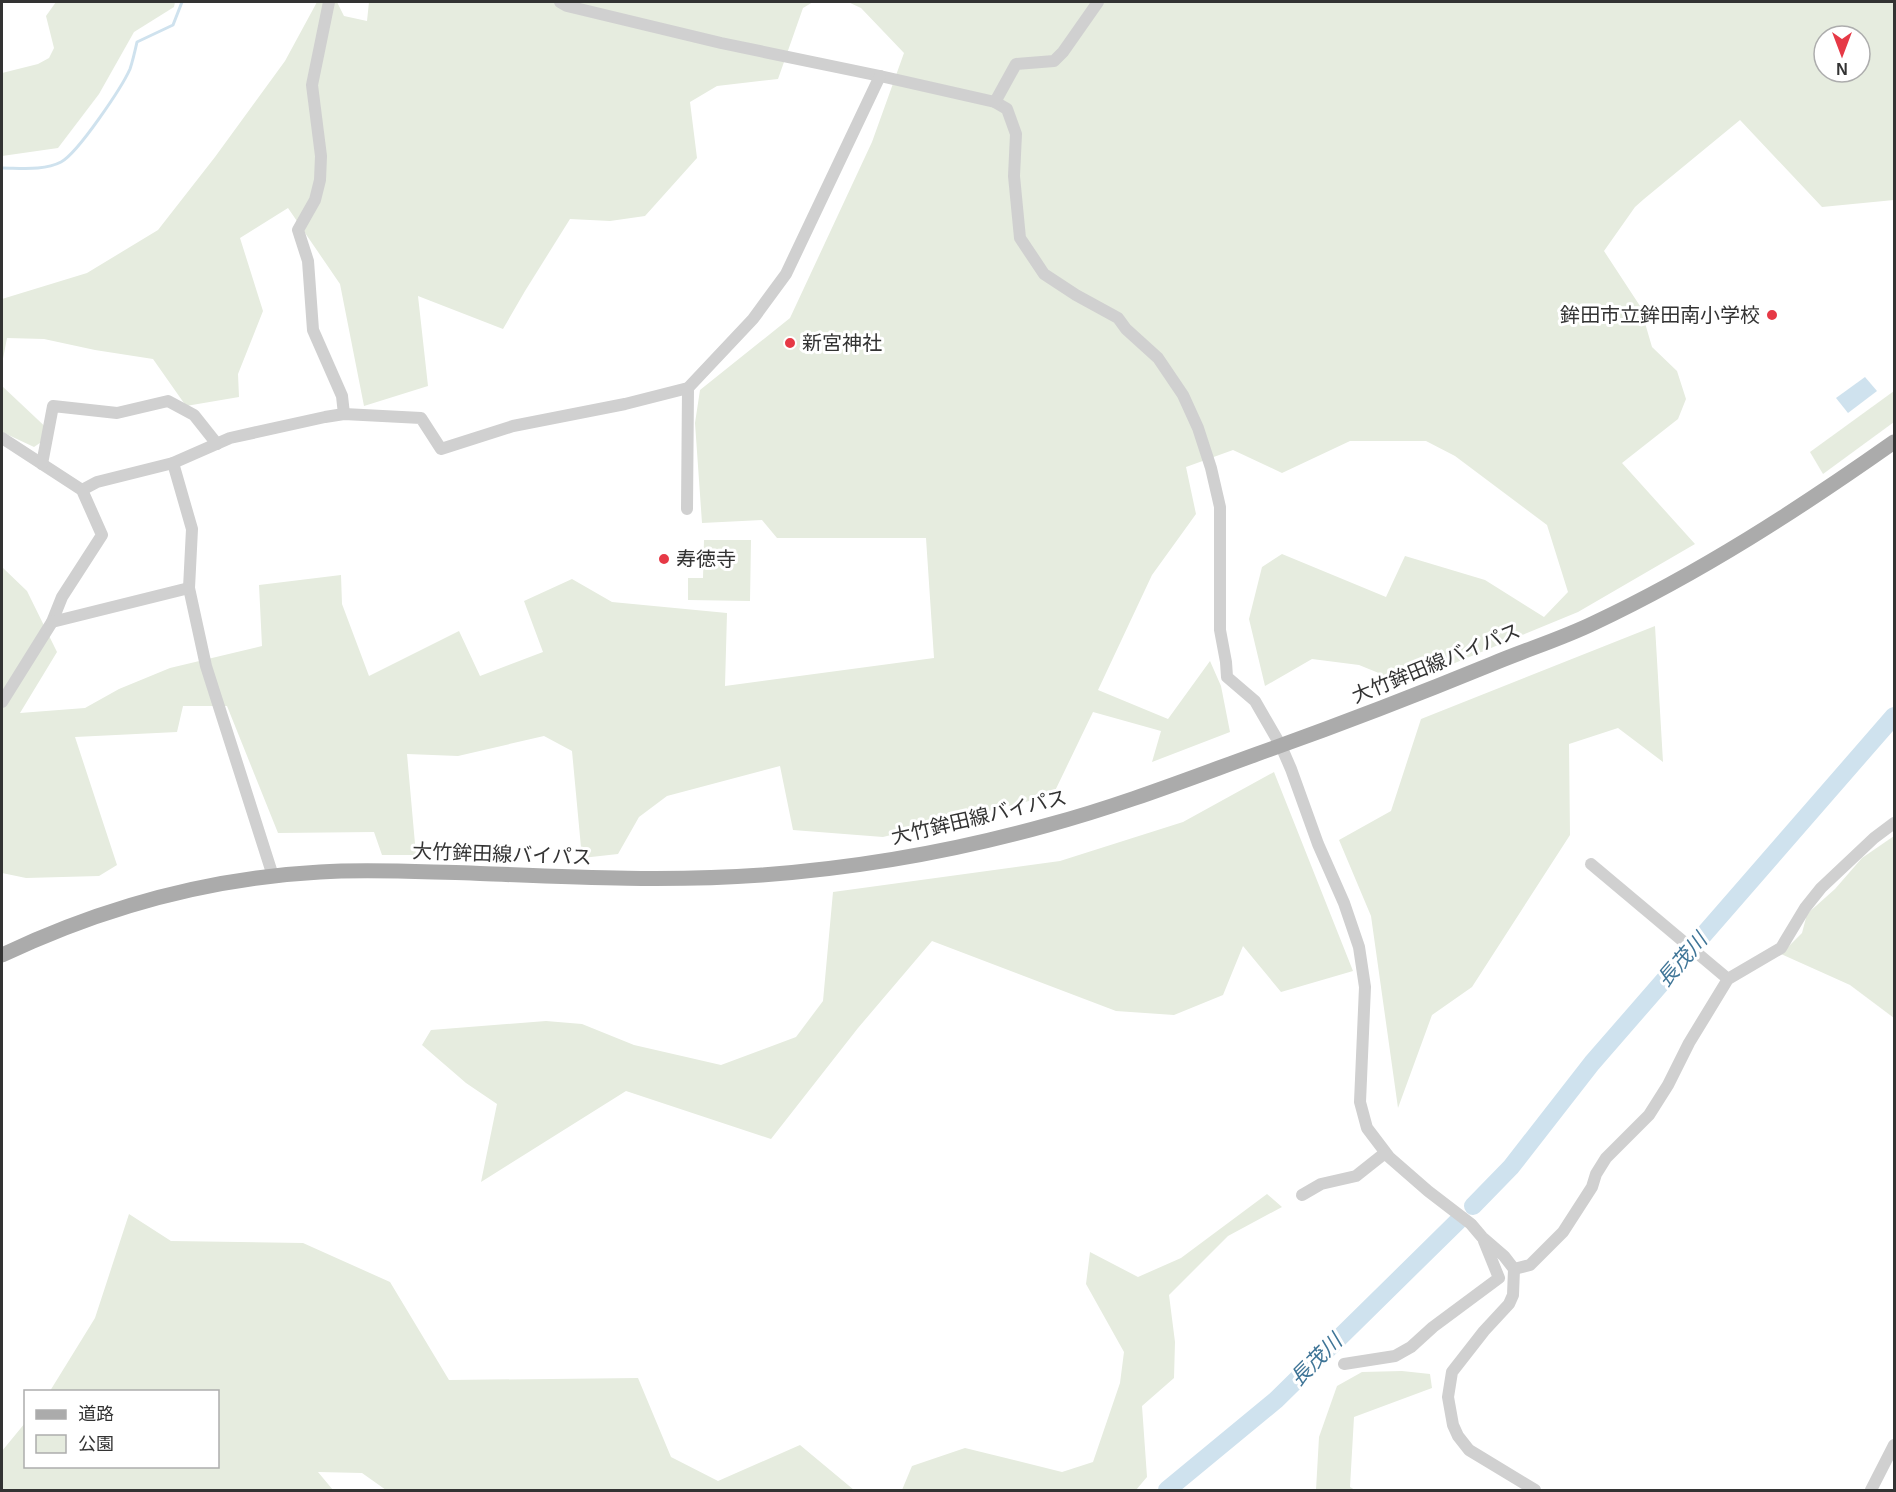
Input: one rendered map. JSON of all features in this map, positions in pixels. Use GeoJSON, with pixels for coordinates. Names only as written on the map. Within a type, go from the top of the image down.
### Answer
{"type":"FeatureCollection","features":[{"type":"Feature","properties":{"kind":"main road","name":"大竹鉾田線バイパス"},"geometry":{"type":"LineString","coordinates":[[2,955],[71,925],[147,900],[273,876],[364,871],[682,878],[762,875],[826,869],[924,854],[1048,825],[1113,805],[1281,746],[1405,700],[1590,625],[1673,583],[1723,553],[1821,492],[1894,441]]}},
{"type":"Feature","properties":{"kind":"street"},"geometry":{"type":"LineString","coordinates":[[329,2],[312,85],[321,156],[320,180],[315,200],[298,230],[308,261],[313,330],[342,396],[344,414]]}},
{"type":"Feature","properties":{"kind":"street"},"geometry":{"type":"LineString","coordinates":[[560,2],[567,6],[721,43],[995,102],[1007,109],[1016,134],[1014,176],[1020,238],[1044,274],[1118,318],[1126,329],[1158,358],[1183,395],[1198,428],[1220,507],[1220,630],[1227,677],[1255,701],[1281,746],[1318,844],[1344,903],[1359,947],[1365,987],[1360,1102],[1367,1128],[1385,1153],[1428,1191],[1471,1224],[1514,1269],[1514,1295],[1509,1304],[1484,1331],[1452,1372],[1448,1397],[1453,1425],[1469,1450],[1535,1491]]}},
{"type":"Feature","properties":{"kind":"street"},"geometry":{"type":"LineString","coordinates":[[995,102],[1016,64],[1054,61],[1063,52],[1098,2]]}},
{"type":"Feature","properties":{"kind":"street"},"geometry":{"type":"LineString","coordinates":[[82,490],[97,482],[173,463],[230,438],[344,414],[421,418],[441,449],[513,426],[626,404],[688,388],[753,319],[786,274],[880,76]]}},
{"type":"Feature","properties":{"kind":"street"},"geometry":{"type":"LineString","coordinates":[[687,509],[688,388]]}},
{"type":"Feature","properties":{"kind":"street"},"geometry":{"type":"LineString","coordinates":[[42,464],[52,406],[117,413],[168,401],[194,415],[217,444]]}},
{"type":"Feature","properties":{"kind":"street"},"geometry":{"type":"LineString","coordinates":[[2,438],[82,490],[102,535],[62,597],[52,622],[2,702]]}},
{"type":"Feature","properties":{"kind":"street"},"geometry":{"type":"LineString","coordinates":[[173,463],[192,530],[189,588],[206,666],[273,876]]}},
{"type":"Feature","properties":{"kind":"street"},"geometry":{"type":"LineString","coordinates":[[52,622],[189,588]]}},
{"type":"Feature","properties":{"kind":"street"},"geometry":{"type":"LineString","coordinates":[[1514,1269],[1530,1265],[1563,1232],[1592,1187],[1596,1173],[1606,1158],[1649,1115],[1728,979],[1781,948],[1805,908],[1821,888],[1874,838],[1894,823]]}},
{"type":"Feature","properties":{"kind":"street"},"geometry":{"type":"LineString","coordinates":[[1591,864],[1728,979]]}},
{"type":"Feature","properties":{"kind":"street"},"geometry":{"type":"LineString","coordinates":[[1302,1195],[1321,1184],[1356,1176],[1385,1153]]}},
{"type":"Feature","properties":{"kind":"street"},"geometry":{"type":"LineString","coordinates":[[1344,1364],[1395,1356],[1411,1347],[1433,1327],[1499,1278],[1482,1237]]}},
{"type":"Feature","properties":{"kind":"street"},"geometry":{"type":"LineString","coordinates":[[1870,1491],[1894,1445]]}},
{"type":"Feature","properties":{"kind":"green space"},"geometry":{"type":"Polygon","coordinates":[[[56,2],[175,2],[174,7],[134,32],[99,94],[58,148],[2,156],[2,73],[38,64],[49,58],[54,48],[46,16],[56,2]]]}},
{"type":"Feature","properties":{"kind":"green space"},"geometry":{"type":"Polygon","coordinates":[[[317,2],[337,2],[344,16],[367,21],[369,2],[813,2],[803,8],[778,79],[717,86],[690,102],[697,158],[645,216],[610,221],[570,219],[503,329],[418,296],[428,386],[364,406],[340,284],[288,208],[240,238],[263,311],[238,374],[239,397],[186,406],[153,359],[44,339],[7,338],[2,364],[2,299],[87,273],[158,230],[285,61],[317,2]]]}},
{"type":"Feature","properties":{"kind":"green space"},"geometry":{"type":"Polygon","coordinates":[[[848,2],[1894,2],[1894,200],[1822,207],[1740,120],[1635,207],[1604,251],[1640,306],[1652,347],[1677,371],[1686,399],[1678,419],[1622,463],[1695,544],[1578,612],[1421,677],[1396,680],[1359,665],[1312,659],[1265,686],[1249,619],[1262,567],[1282,554],[1386,597],[1405,556],[1485,580],[1544,617],[1568,592],[1547,525],[1455,456],[1426,441],[1350,441],[1282,473],[1233,450],[1186,467],[1196,514],[1152,575],[1098,690],[1168,719],[1210,661],[1221,686],[1230,732],[1152,762],[1161,731],[1093,712],[1053,795],[883,837],[793,830],[780,766],[667,796],[639,817],[618,854],[582,858],[572,751],[544,736],[458,756],[407,754],[416,855],[382,855],[374,832],[278,833],[227,706],[183,706],[177,732],[75,737],[117,865],[99,876],[26,878],[2,873],[2,567],[27,591],[57,652],[20,713],[85,708],[119,689],[170,668],[262,646],[259,585],[341,575],[342,604],[369,676],[459,631],[480,676],[543,652],[524,601],[572,579],[612,602],[727,613],[725,686],[934,658],[926,538],[777,538],[762,520],[702,523],[695,423],[700,390],[790,318],[872,142],[904,53],[861,8],[848,2]]]}},
{"type":"Feature","properties":{"kind":"green space"},"geometry":{"type":"Polygon","coordinates":[[[2,386],[53,434],[34,447],[2,432],[2,386]]]}},
{"type":"Feature","properties":{"kind":"green space"},"geometry":{"type":"Polygon","coordinates":[[[1894,391],[1894,422],[1823,474],[1810,452],[1894,391]]]}},
{"type":"Feature","properties":{"kind":"green space"},"geometry":{"type":"Polygon","coordinates":[[[704,540],[751,540],[750,601],[688,600],[688,578],[703,578],[704,540]]]}},
{"type":"Feature","properties":{"kind":"green space"},"geometry":{"type":"Polygon","coordinates":[[[1655,626],[1663,762],[1618,728],[1569,744],[1570,835],[1472,987],[1432,1015],[1398,1108],[1371,916],[1339,840],[1391,811],[1421,719],[1655,626]]]}},
{"type":"Feature","properties":{"kind":"green space"},"geometry":{"type":"Polygon","coordinates":[[[1274,772],[1353,971],[1281,992],[1243,946],[1223,995],[1174,1015],[1116,1011],[932,941],[858,1028],[771,1139],[626,1091],[481,1182],[497,1104],[466,1083],[422,1045],[431,1030],[546,1021],[582,1024],[634,1045],[721,1065],[796,1037],[823,1001],[833,892],[1060,861],[1183,822],[1274,772]]]}},
{"type":"Feature","properties":{"kind":"green space"},"geometry":{"type":"Polygon","coordinates":[[[1894,836],[1894,1018],[1850,985],[1781,954],[1802,933],[1807,914],[1835,889],[1862,858],[1894,836]]]}},
{"type":"Feature","properties":{"kind":"green space"},"geometry":{"type":"Polygon","coordinates":[[[1267,1194],[1282,1207],[1228,1236],[1169,1295],[1175,1342],[1174,1378],[1142,1406],[1147,1477],[1136,1490],[902,1490],[912,1466],[965,1448],[1062,1472],[1093,1462],[1120,1383],[1124,1352],[1086,1284],[1090,1252],[1138,1277],[1181,1258],[1267,1194]]]}},
{"type":"Feature","properties":{"kind":"green space"},"geometry":{"type":"Polygon","coordinates":[[[129,1214],[171,1241],[303,1243],[390,1282],[449,1380],[638,1378],[671,1457],[718,1481],[800,1445],[854,1490],[386,1490],[362,1473],[318,1472],[333,1490],[2,1490],[2,1451],[24,1424],[24,1468],[219,1468],[219,1390],[51,1390],[95,1318],[129,1214]]]}},
{"type":"Feature","properties":{"kind":"green space"},"geometry":{"type":"Polygon","coordinates":[[[1402,1371],[1430,1374],[1432,1388],[1354,1417],[1350,1487],[1355,1490],[1316,1490],[1319,1437],[1337,1386],[1362,1372],[1402,1371]]]}},
{"type":"Feature","properties":{"kind":"water"},"geometry":{"type":"Polygon","coordinates":[[[1865,377],[1877,391],[1848,413],[1836,398],[1865,377]]]}},
{"type":"Feature","properties":{"kind":"waterway"},"geometry":{"type":"LineString","coordinates":[[2,168],[47,167],[69,156],[99,119],[118,90],[130,69],[137,42],[173,25],[182,2]]}},
{"type":"Feature","properties":{"kind":"waterway","name":"長茂川"},"geometry":{"type":"LineString","coordinates":[[1473,1206],[1511,1167],[1592,1063],[1894,716]]}},
{"type":"Feature","properties":{"kind":"waterway","name":"長茂川"},"geometry":{"type":"LineString","coordinates":[[1167,1490],[1276,1400],[1458,1221]]}},
{"type":"Feature","properties":{"kind":"place","name":"鉾田市立鉾田南小学校"},"geometry":{"type":"Point","coordinates":[1772,315]}},
{"type":"Feature","properties":{"kind":"place","name":"新宮神社"},"geometry":{"type":"Point","coordinates":[790,343]}},
{"type":"Feature","properties":{"kind":"place","name":"寿徳寺"},"geometry":{"type":"Point","coordinates":[664,559]}}]}
